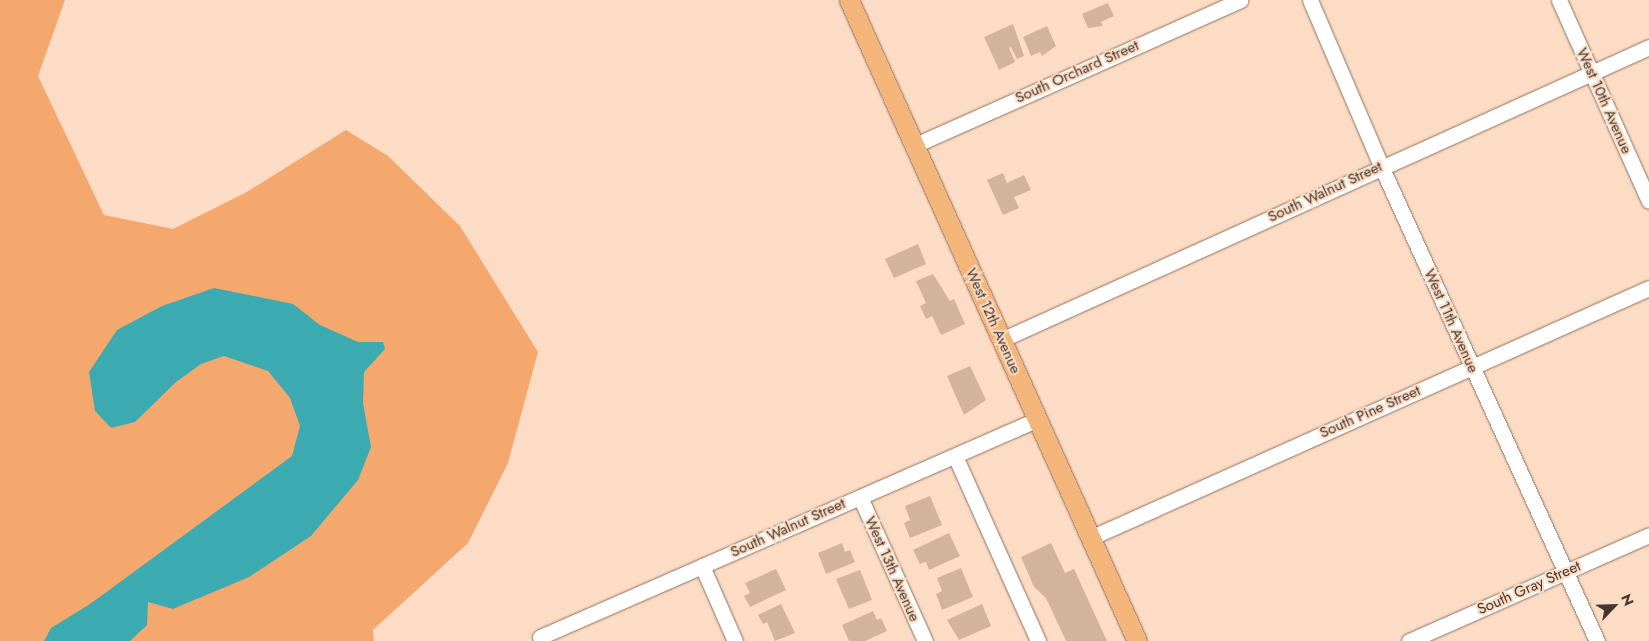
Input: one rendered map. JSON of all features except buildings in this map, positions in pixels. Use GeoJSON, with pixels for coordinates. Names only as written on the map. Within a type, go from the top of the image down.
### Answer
{"type":"FeatureCollection","features":[{"type":"Feature","properties":{"kind":"main road","name":"West 12th Avenue"},"geometry":{"type":"LineString","coordinates":[[849,0],[1036,420],[1137,641]]}},
{"type":"Feature","properties":{"kind":"street","name":"South Orchard Street"},"geometry":{"type":"LineString","coordinates":[[915,145],[1240,0]]}},
{"type":"Feature","properties":{"kind":"street","name":"West 11th Avenue"},"geometry":{"type":"LineString","coordinates":[[1310,0],[1381,166],[1597,641]]}},
{"type":"Feature","properties":{"kind":"street","name":"West 10th Avenue"},"geometry":{"type":"LineString","coordinates":[[1559,0],[1649,201]]}},
{"type":"Feature","properties":{"kind":"street","name":"South Walnut Street"},"geometry":{"type":"LineString","coordinates":[[1001,340],[1381,166],[1649,47]]}},
{"type":"Feature","properties":{"kind":"street","name":"South Pine Street"},"geometry":{"type":"LineString","coordinates":[[1090,538],[1649,288]]}},
{"type":"Feature","properties":{"kind":"street","name":"South Walnut Street"},"geometry":{"type":"LineString","coordinates":[[540,637],[1036,420]]}},
{"type":"Feature","properties":{"kind":"street"},"geometry":{"type":"LineString","coordinates":[[955,456],[1038,641]]}},
{"type":"Feature","properties":{"kind":"street","name":"West 13th Avenue"},"geometry":{"type":"LineString","coordinates":[[860,497],[925,641]]}},
{"type":"Feature","properties":{"kind":"street","name":"South Gray Street"},"geometry":{"type":"LineString","coordinates":[[1409,641],[1649,535]]}},
{"type":"Feature","properties":{"kind":"street"},"geometry":{"type":"LineString","coordinates":[[702,566],[736,641]]}},
{"type":"Feature","properties":{"kind":"shaded area"},"geometry":{"type":"Polygon","coordinates":[[[0,0],[65,0],[38,76],[104,215],[173,229],[245,193],[346,130],[388,156],[460,226],[538,352],[508,463],[468,543],[373,630],[374,641],[0,641],[0,0]]]}},
{"type":"Feature","properties":{"kind":"water"},"geometry":{"type":"Polygon","coordinates":[[[214,288],[293,304],[320,325],[358,342],[383,342],[385,349],[364,372],[363,403],[371,447],[358,480],[311,536],[249,577],[173,609],[148,602],[147,625],[130,641],[44,641],[51,628],[90,604],[292,456],[300,426],[290,398],[268,371],[224,356],[201,364],[176,382],[135,422],[111,428],[95,411],[89,372],[117,330],[162,306],[214,288]]]}}]}
